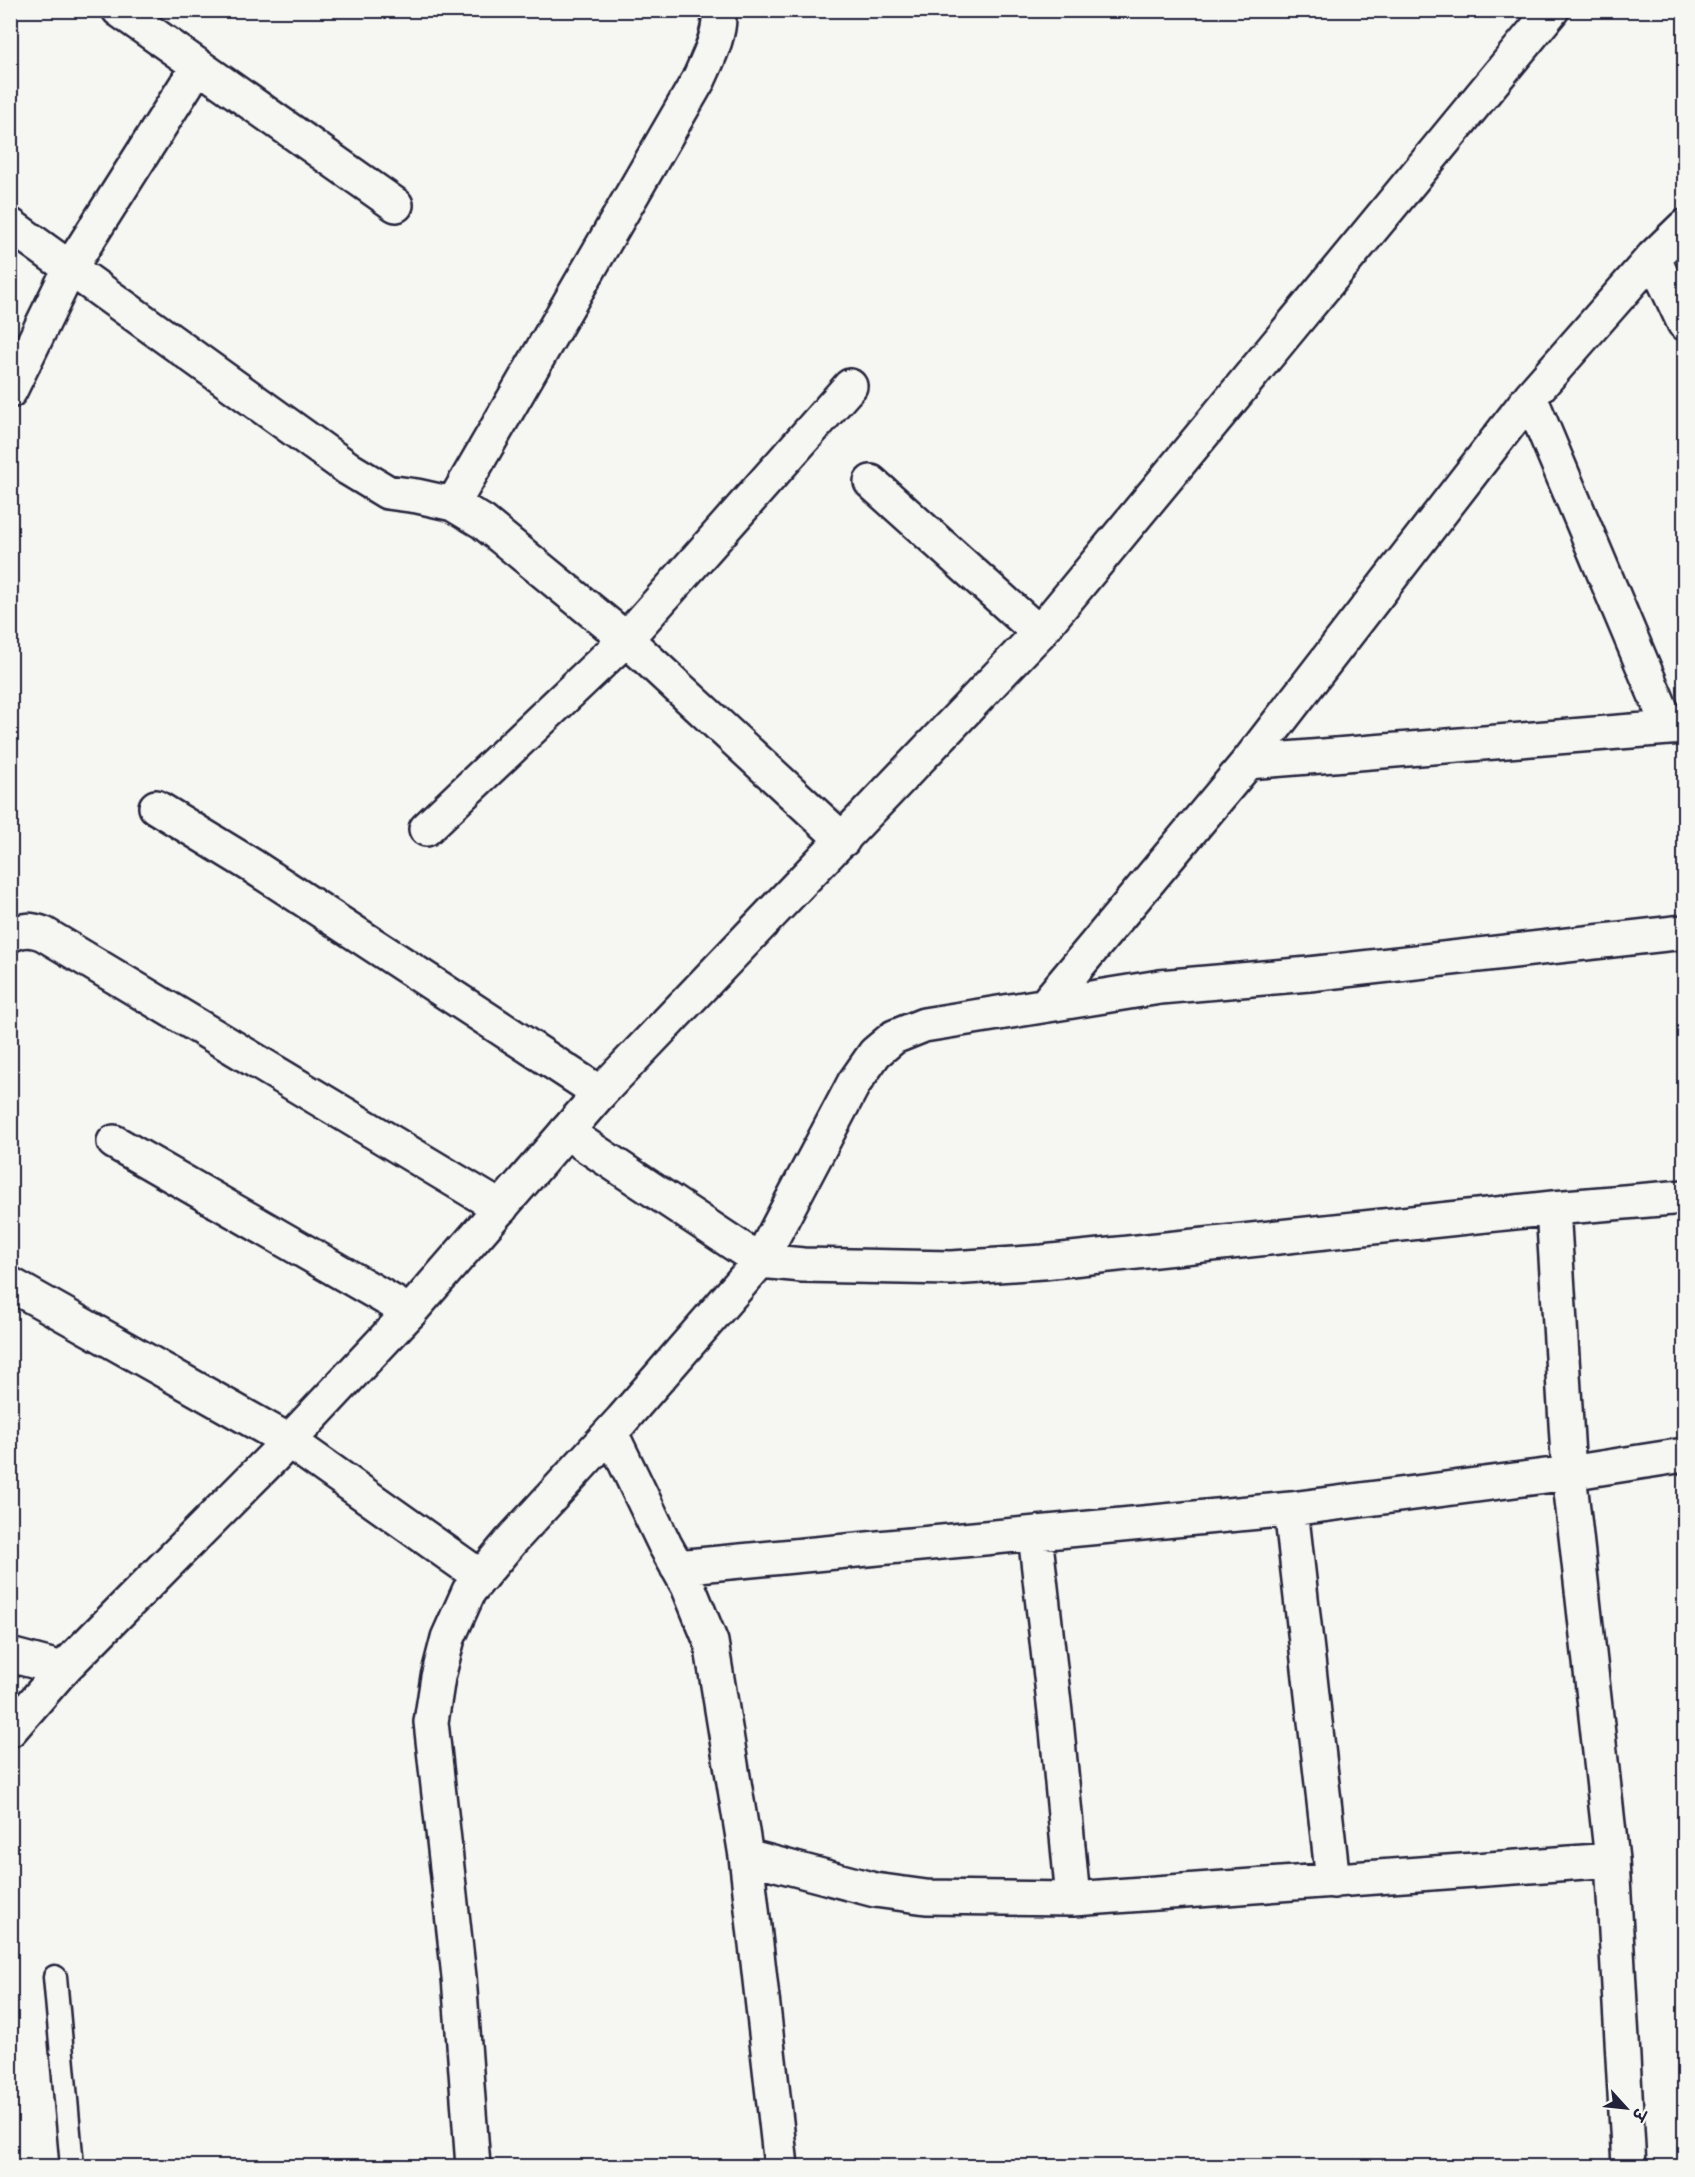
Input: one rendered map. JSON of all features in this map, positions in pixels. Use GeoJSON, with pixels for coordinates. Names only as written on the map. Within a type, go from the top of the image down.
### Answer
{"type":"FeatureCollection","features":[{"type":"Feature","properties":{"kind":"street"},"geometry":{"type":"LineString","coordinates":[[119,10],[396,205]]}},
{"type":"Feature","properties":{"kind":"street"},"geometry":{"type":"LineString","coordinates":[[453,504],[699,79],[714,41],[718,10]]}},
{"type":"Feature","properties":{"kind":"street"},"geometry":{"type":"LineString","coordinates":[[10,1730],[63,1669],[289,1441],[410,1312],[600,1093],[1039,633],[1552,10]]}},
{"type":"Feature","properties":{"kind":"street"},"geometry":{"type":"LineString","coordinates":[[10,391],[70,268],[198,66]]}},
{"type":"Feature","properties":{"kind":"street"},"geometry":{"type":"LineString","coordinates":[[10,225],[349,469],[387,492],[453,504],[483,522],[627,639],[843,840]]}},
{"type":"Feature","properties":{"kind":"street"},"geometry":{"type":"LineString","coordinates":[[1045,1005],[1248,762],[1530,397],[1653,257],[1684,227]]}},
{"type":"Feature","properties":{"kind":"street"},"geometry":{"type":"LineString","coordinates":[[1653,257],[1684,323]]}},
{"type":"Feature","properties":{"kind":"street"},"geometry":{"type":"LineString","coordinates":[[426,829],[627,639],[850,387]]}},
{"type":"Feature","properties":{"kind":"street"},"geometry":{"type":"LineString","coordinates":[[1248,762],[1677,728],[1530,397]]}},
{"type":"Feature","properties":{"kind":"street"},"geometry":{"type":"LineString","coordinates":[[871,482],[1039,633]]}},
{"type":"Feature","properties":{"kind":"street"},"geometry":{"type":"LineString","coordinates":[[156,807],[251,865],[600,1093]]}},
{"type":"Feature","properties":{"kind":"street"},"geometry":{"type":"LineString","coordinates":[[10,935],[19,931],[32,930],[44,934],[501,1208]]}},
{"type":"Feature","properties":{"kind":"street"},"geometry":{"type":"LineString","coordinates":[[473,2166],[459,1977],[430,1722],[448,1638],[470,1591],[481,1577],[611,1433],[759,1261],[854,1083],[874,1053],[894,1037],[924,1024],[1160,987],[1320,973],[1684,932]]}},
{"type":"Feature","properties":{"kind":"street"},"geometry":{"type":"LineString","coordinates":[[566,1132],[759,1261],[803,1265],[951,1268],[1043,1262],[1553,1208],[1684,1197]]}},
{"type":"Feature","properties":{"kind":"street"},"geometry":{"type":"LineString","coordinates":[[114,1142],[410,1312]]}},
{"type":"Feature","properties":{"kind":"street"},"geometry":{"type":"LineString","coordinates":[[1553,1208],[1569,1473],[1612,1860],[1629,2166]]}},
{"type":"Feature","properties":{"kind":"street"},"geometry":{"type":"LineString","coordinates":[[10,1284],[289,1441],[481,1577]]}},
{"type":"Feature","properties":{"kind":"street"},"geometry":{"type":"LineString","coordinates":[[611,1433],[688,1586],[711,1642],[746,1856],[781,2166]]}},
{"type":"Feature","properties":{"kind":"street"},"geometry":{"type":"LineString","coordinates":[[677,1567],[1291,1509],[1569,1473],[1684,1455]]}},
{"type":"Feature","properties":{"kind":"street"},"geometry":{"type":"LineString","coordinates":[[1291,1509],[1333,1881]]}},
{"type":"Feature","properties":{"kind":"street"},"geometry":{"type":"LineString","coordinates":[[1035,1534],[1057,1730],[1072,1899]]}},
{"type":"Feature","properties":{"kind":"street"},"geometry":{"type":"LineString","coordinates":[[10,1655],[63,1669]]}},
{"type":"Feature","properties":{"kind":"street"},"geometry":{"type":"LineString","coordinates":[[746,1856],[875,1890],[926,1897],[1072,1899],[1612,1860]]}},
{"type":"Feature","properties":{"kind":"lane"},"geometry":{"type":"LineString","coordinates":[[55,1977],[72,2166]]}}]}
